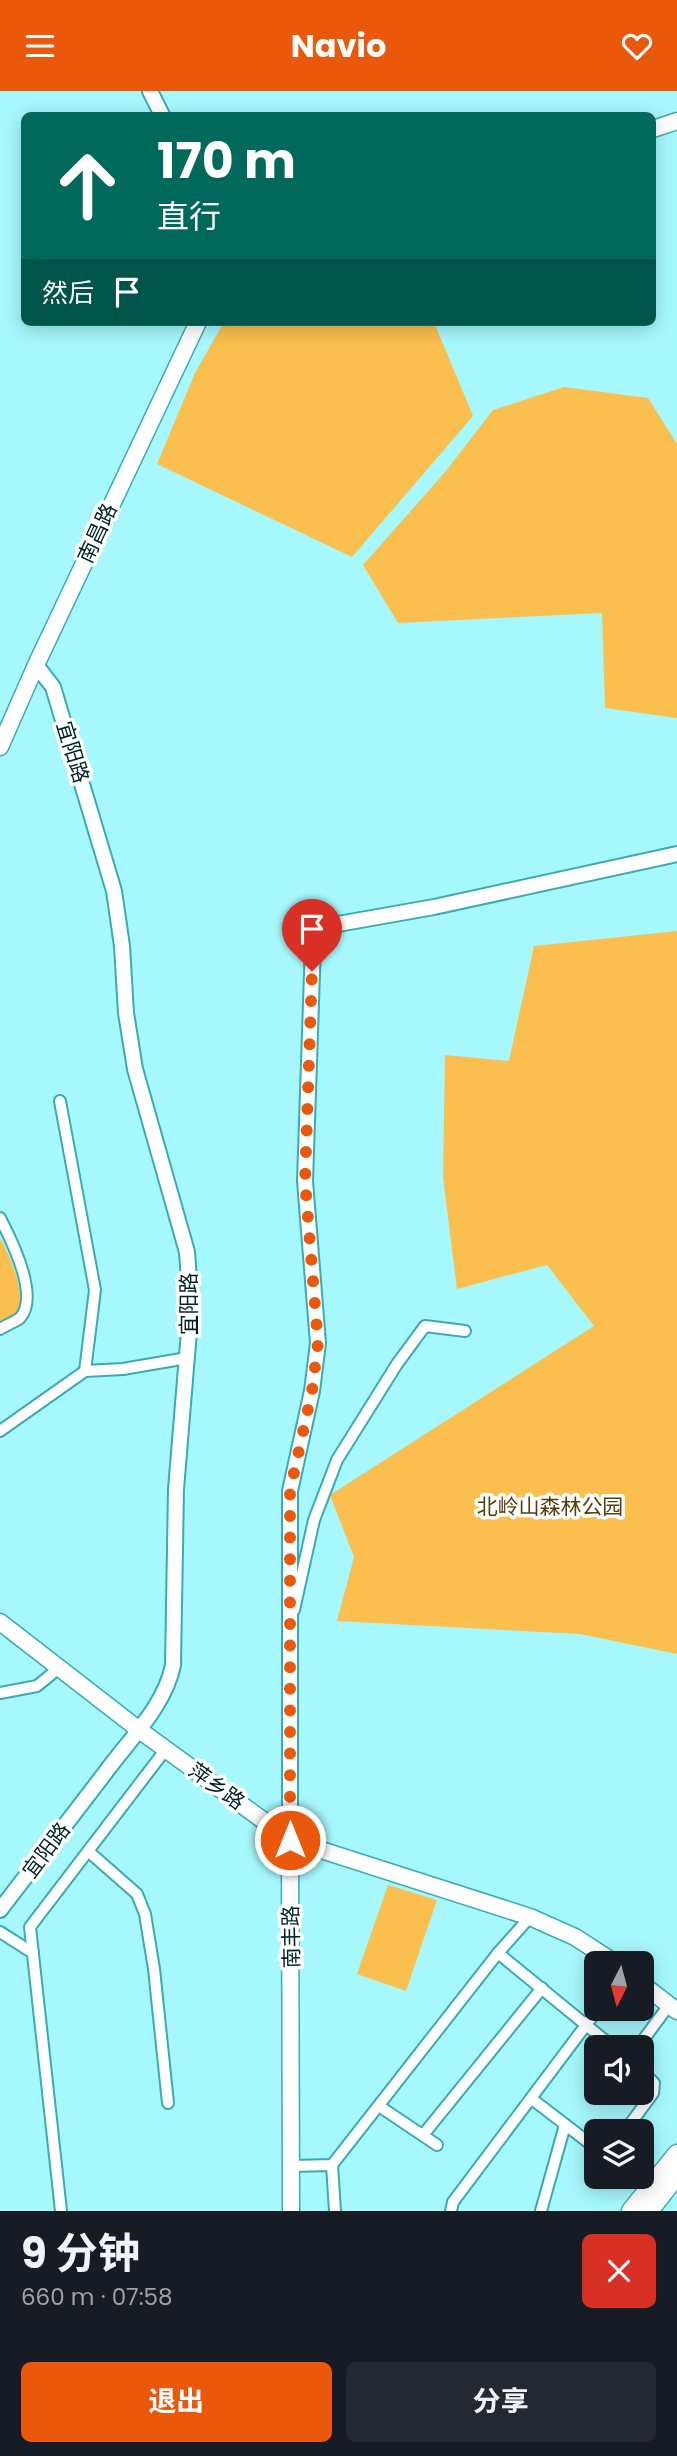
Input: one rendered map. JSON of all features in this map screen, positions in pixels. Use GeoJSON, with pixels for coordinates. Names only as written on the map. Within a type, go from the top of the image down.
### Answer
{"type":"FeatureCollection","features":[{"type":"Feature","properties":{"kind":"main road"},"geometry":{"type":"LineString","coordinates":[[656,128],[677,121]]}},
{"type":"Feature","properties":{"kind":"main road","name":"南昌路"},"geometry":{"type":"LineString","coordinates":[[0,747],[196,326]]}},
{"type":"Feature","properties":{"kind":"main road","name":"萍乡路"},"geometry":{"type":"LineString","coordinates":[[0,1622],[138,1729],[290,1840],[530,1917],[575,1937],[597,1951]]}},
{"type":"Feature","properties":{"kind":"main road","name":"南丰路"},"geometry":{"type":"LineString","coordinates":[[290,1840],[291,2211]]}},
{"type":"Feature","properties":{"kind":"main road"},"geometry":{"type":"LineString","coordinates":[[654,1993],[673,2008]]}},
{"type":"Feature","properties":{"kind":"main road"},"geometry":{"type":"LineString","coordinates":[[653,2203],[677,2154]]}},
{"type":"Feature","properties":{"kind":"main road"},"geometry":{"type":"LineString","coordinates":[[631,2211],[653,2203],[677,2175]]}},
{"type":"Feature","properties":{"kind":"street"},"geometry":{"type":"LineString","coordinates":[[150,91],[160,112]]}},
{"type":"Feature","properties":{"kind":"street","name":"宜阳路"},"geometry":{"type":"LineString","coordinates":[[0,1910],[138,1729],[164,1692],[173,1665],[176,1489],[191,1307],[187,1252],[135,1069],[126,1013],[122,946],[114,891],[53,687],[36,665]]}},
{"type":"Feature","properties":{"kind":"street","name":"南丰路"},"geometry":{"type":"LineString","coordinates":[[290,1840],[290,1491],[312,1391],[318,1343],[305,1181],[313,944],[338,924],[434,907],[677,854]]}},
{"type":"Feature","properties":{"kind":"street"},"geometry":{"type":"LineString","coordinates":[[60,1101],[95,1290],[85,1371]]}},
{"type":"Feature","properties":{"kind":"street"},"geometry":{"type":"LineString","coordinates":[[0,1217],[12,1240],[27,1287],[27,1303],[20,1317],[0,1329]]}},
{"type":"Feature","properties":{"kind":"street"},"geometry":{"type":"LineString","coordinates":[[291,1621],[314,1520],[337,1460],[397,1364],[425,1326],[465,1331]]}},
{"type":"Feature","properties":{"kind":"street"},"geometry":{"type":"LineString","coordinates":[[0,1431],[85,1371],[123,1369],[187,1358]]}},
{"type":"Feature","properties":{"kind":"street"},"geometry":{"type":"LineString","coordinates":[[0,1693],[37,1686],[59,1668]]}},
{"type":"Feature","properties":{"kind":"street"},"geometry":{"type":"LineString","coordinates":[[61,2211],[30,1927],[166,1749]]}},
{"type":"Feature","properties":{"kind":"street"},"geometry":{"type":"LineString","coordinates":[[88,1851],[137,1893],[145,1914],[154,1969],[168,2103]]}},
{"type":"Feature","properties":{"kind":"street"},"geometry":{"type":"LineString","coordinates":[[335,2211],[332,2165],[498,1953],[530,1917]]}},
{"type":"Feature","properties":{"kind":"street"},"geometry":{"type":"LineString","coordinates":[[0,1932],[33,1954]]}},
{"type":"Feature","properties":{"kind":"street"},"geometry":{"type":"LineString","coordinates":[[498,1953],[598,2035]]}},
{"type":"Feature","properties":{"kind":"street"},"geometry":{"type":"LineString","coordinates":[[423,2135],[542,1989]]}},
{"type":"Feature","properties":{"kind":"street"},"geometry":{"type":"LineString","coordinates":[[649,2035],[673,2008]]}},
{"type":"Feature","properties":{"kind":"street"},"geometry":{"type":"LineString","coordinates":[[451,2211],[453,2202],[589,2021]]}},
{"type":"Feature","properties":{"kind":"street"},"geometry":{"type":"LineString","coordinates":[[532,2099],[584,2139]]}},
{"type":"Feature","properties":{"kind":"street"},"geometry":{"type":"LineString","coordinates":[[379,2106],[437,2145]]}},
{"type":"Feature","properties":{"kind":"street"},"geometry":{"type":"LineString","coordinates":[[541,2211],[565,2125]]}},
{"type":"Feature","properties":{"kind":"street"},"geometry":{"type":"LineString","coordinates":[[291,2165],[332,2165]]}},
{"type":"Feature","properties":{"kind":"green space"},"geometry":{"type":"Polygon","coordinates":[[[222,326],[436,326],[473,416],[352,557],[157,464],[195,373],[222,326]]]}},
{"type":"Feature","properties":{"kind":"green space"},"geometry":{"type":"Polygon","coordinates":[[[564,387],[648,398],[677,444],[677,718],[605,708],[602,613],[398,623],[363,565],[445,472],[493,410],[564,387]]]}},
{"type":"Feature","properties":{"kind":"green space","name":"北岭山森林公园"},"geometry":{"type":"Polygon","coordinates":[[[677,931],[677,1654],[580,1634],[337,1621],[354,1557],[330,1495],[594,1326],[547,1265],[457,1289],[443,1177],[445,1055],[509,1061],[534,946],[677,931]]]}},
{"type":"Feature","properties":{"kind":"green space"},"geometry":{"type":"Polygon","coordinates":[[[0,1238],[17,1277],[20,1300],[19,1309],[14,1316],[0,1325],[0,1238]]]}},
{"type":"Feature","properties":{"kind":"green space"},"geometry":{"type":"Polygon","coordinates":[[[388,1885],[437,1900],[406,1991],[357,1974],[388,1885]]]}},
{"type":"Feature","properties":{"kind":"route"},"geometry":{"type":"LineString","coordinates":[[290,1840],[290,1491],[312,1391],[318,1343],[305,1181],[312,971]]}}]}
